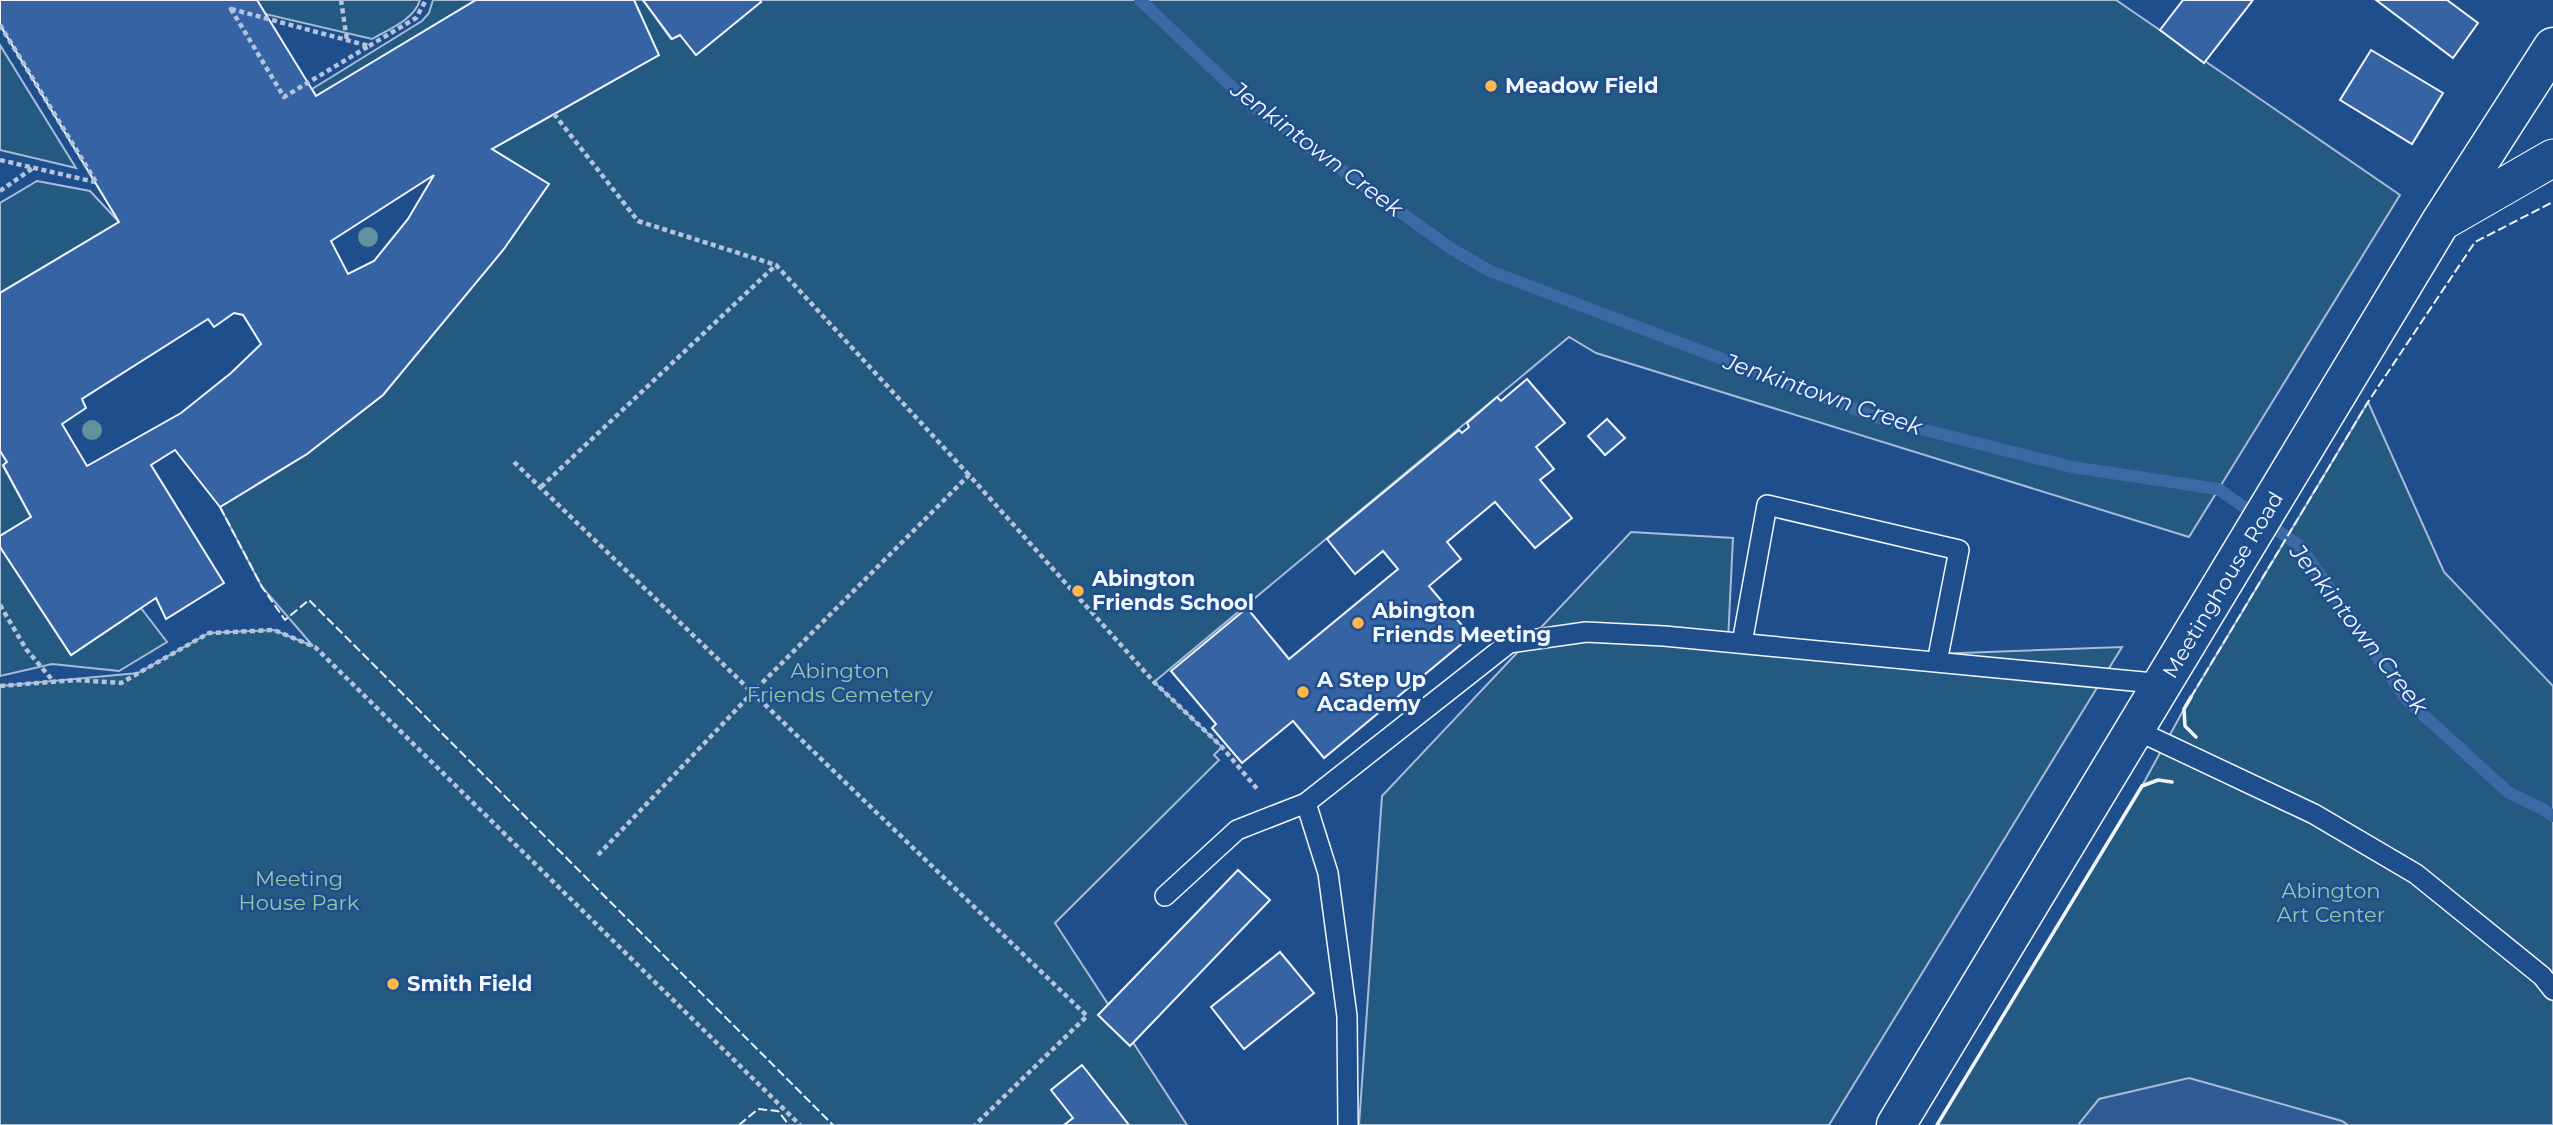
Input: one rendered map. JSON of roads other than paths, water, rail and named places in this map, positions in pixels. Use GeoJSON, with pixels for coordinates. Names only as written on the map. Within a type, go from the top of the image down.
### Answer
{"type":"FeatureCollection","features":[{"type":"Feature","properties":{"kind":"street","name":"Meetinghouse Road"},"geometry":{"type":"LineString","coordinates":[[1896,1125],[2440,223],[2553,47]]}},
{"type":"Feature","properties":{"kind":"street"},"geometry":{"type":"LineString","coordinates":[[2440,223],[2553,158]]}},
{"type":"Feature","properties":{"kind":"lane"},"geometry":{"type":"LineString","coordinates":[[1742,643],[1767,505],[1959,550],[1937,662]]}},
{"type":"Feature","properties":{"kind":"lane"},"geometry":{"type":"LineString","coordinates":[[1165,896],[1237,830],[1306,803],[1510,643],[1586,632],[1664,636],[2164,684]]}},
{"type":"Feature","properties":{"kind":"lane"},"geometry":{"type":"LineString","coordinates":[[2136,730],[2314,814],[2416,874],[2542,976],[2553,990]]}},
{"type":"Feature","properties":{"kind":"lane"},"geometry":{"type":"LineString","coordinates":[[1306,803],[1328,873],[1347,1016],[1348,1125]]}},
{"type":"Feature","properties":{"kind":"waterway","name":"Jenkintown Creek"},"geometry":{"type":"LineString","coordinates":[[1140,0],[1251,105],[1452,249],[1490,271],[1881,419],[2072,467],[2218,489],[2300,546],[2407,700],[2509,793],[2553,816]]}},
{"type":"Feature","properties":{"kind":"place","name":"Meadow Field"},"geometry":{"type":"Point","coordinates":[1491,86]}},
{"type":"Feature","properties":{"kind":"place","name":"Abington Friends School"},"geometry":{"type":"Point","coordinates":[1078,591]}},
{"type":"Feature","properties":{"kind":"place","name":"Abington Friends Meeting"},"geometry":{"type":"Point","coordinates":[1358,623]}},
{"type":"Feature","properties":{"kind":"place","name":"A Step Up Academy"},"geometry":{"type":"Point","coordinates":[1303,692]}},
{"type":"Feature","properties":{"kind":"place","name":"Smith Field"},"geometry":{"type":"Point","coordinates":[393,984]}},
{"type":"Feature","properties":{"kind":"park label","name":"Abington Friends Cemetery"},"geometry":{"type":"Point","coordinates":[840,683]}},
{"type":"Feature","properties":{"kind":"park label","name":"Meeting House Park"},"geometry":{"type":"Point","coordinates":[299,891]}},
{"type":"Feature","properties":{"kind":"park label","name":"Abington Art Center"},"geometry":{"type":"Point","coordinates":[2331,903]}}]}
